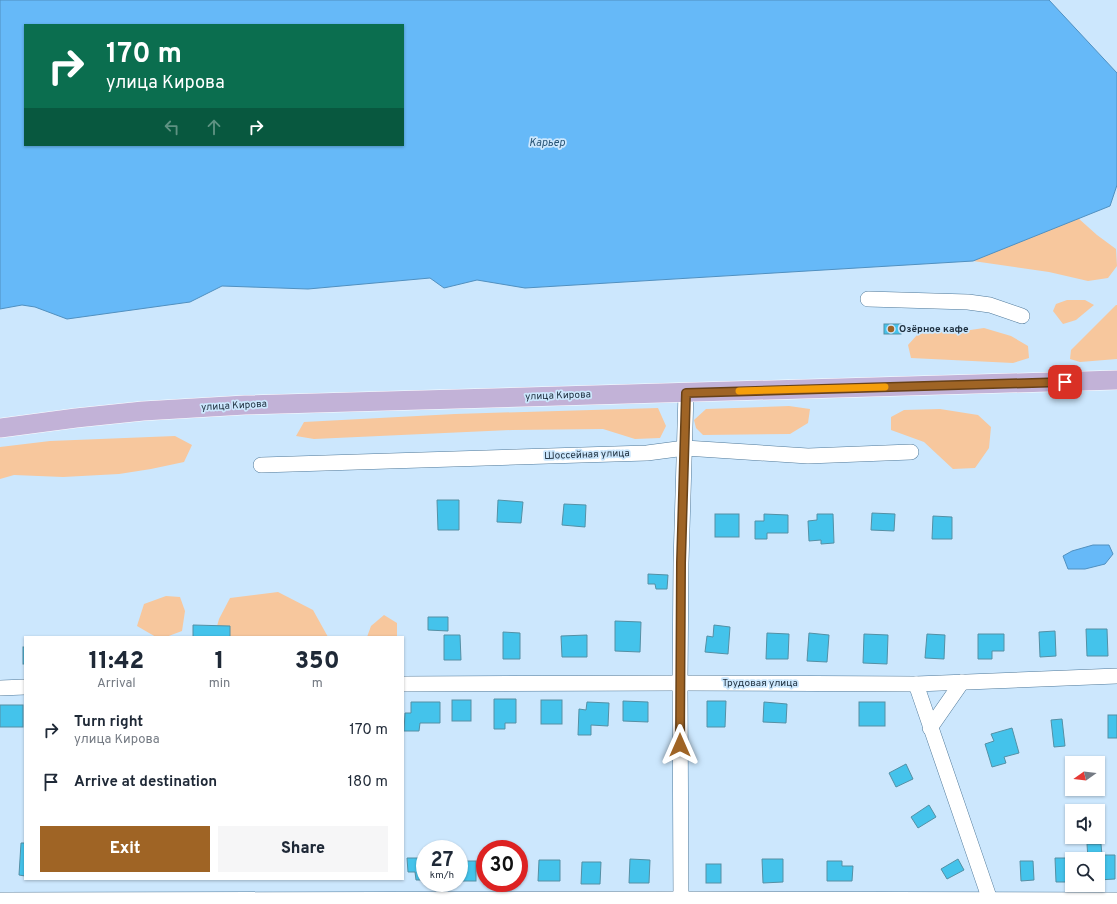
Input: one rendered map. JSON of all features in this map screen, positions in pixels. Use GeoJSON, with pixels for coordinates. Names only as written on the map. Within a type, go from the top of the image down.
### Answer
{"type":"FeatureCollection","features":[{"type":"Feature","properties":{"kind":"main road","name":"улица Кирова"},"geometry":{"type":"LineString","coordinates":[[0,428],[143,411],[245,406],[1117,380]]}},
{"type":"Feature","properties":{"kind":"street"},"geometry":{"type":"LineString","coordinates":[[868,299],[968,302],[990,305],[1022,316]]}},
{"type":"Feature","properties":{"kind":"street"},"geometry":{"type":"LineString","coordinates":[[681,902],[681,563],[686,393]]}},
{"type":"Feature","properties":{"kind":"street","name":"Шоссейная улица"},"geometry":{"type":"LineString","coordinates":[[261,465],[647,453],[685,448],[808,456],[911,452]]}},
{"type":"Feature","properties":{"kind":"street","name":"Трудовая улица"},"geometry":{"type":"LineString","coordinates":[[404,684],[916,684],[1117,676]]}},
{"type":"Feature","properties":{"kind":"street"},"geometry":{"type":"LineString","coordinates":[[930,728],[962,682]]}},
{"type":"Feature","properties":{"kind":"street"},"geometry":{"type":"LineString","coordinates":[[916,684],[990,900]]}},
{"type":"Feature","properties":{"kind":"street"},"geometry":{"type":"LineString","coordinates":[[0,688],[24,687]]}},
{"type":"Feature","properties":{"kind":"street"},"geometry":{"type":"LineString","coordinates":[[0,900],[681,902],[1117,900]]}},
{"type":"Feature","properties":{"kind":"shaded area"},"geometry":{"type":"Polygon","coordinates":[[[1078,218],[1116,249],[1117,266],[1108,278],[1088,281],[1049,272],[973,261],[1078,218]]]}},
{"type":"Feature","properties":{"kind":"shaded area"},"geometry":{"type":"Polygon","coordinates":[[[1067,300],[1085,300],[1094,305],[1076,320],[1063,324],[1053,311],[1056,304],[1067,300]]]}},
{"type":"Feature","properties":{"kind":"shaded area"},"geometry":{"type":"Polygon","coordinates":[[[1116,305],[1117,359],[1080,362],[1070,359],[1071,350],[1116,305]]]}},
{"type":"Feature","properties":{"kind":"shaded area"},"geometry":{"type":"Polygon","coordinates":[[[984,328],[1011,336],[1028,346],[1029,358],[1013,363],[911,358],[908,345],[917,335],[929,331],[950,333],[984,328]]]}},
{"type":"Feature","properties":{"kind":"shaded area"},"geometry":{"type":"Polygon","coordinates":[[[789,406],[810,409],[808,423],[790,434],[703,435],[696,428],[694,420],[706,409],[789,406]]]}},
{"type":"Feature","properties":{"kind":"shaded area"},"geometry":{"type":"Polygon","coordinates":[[[658,408],[666,426],[660,438],[635,439],[603,429],[512,430],[314,439],[296,436],[304,422],[455,414],[658,408]]]}},
{"type":"Feature","properties":{"kind":"shaded area"},"geometry":{"type":"Polygon","coordinates":[[[940,409],[978,415],[991,427],[989,448],[975,468],[953,469],[924,442],[891,430],[891,417],[904,410],[940,409]]]}},
{"type":"Feature","properties":{"kind":"shaded area"},"geometry":{"type":"Polygon","coordinates":[[[175,436],[192,445],[184,462],[119,474],[63,477],[14,475],[0,479],[0,447],[50,441],[175,436]]]}},
{"type":"Feature","properties":{"kind":"shaded area"},"geometry":{"type":"Polygon","coordinates":[[[278,592],[313,610],[327,636],[214,636],[219,619],[230,598],[278,592]]]}},
{"type":"Feature","properties":{"kind":"shaded area"},"geometry":{"type":"Polygon","coordinates":[[[166,596],[180,597],[185,611],[182,631],[169,636],[154,636],[137,626],[144,604],[166,596]]]}},
{"type":"Feature","properties":{"kind":"shaded area"},"geometry":{"type":"Polygon","coordinates":[[[384,615],[397,623],[397,636],[367,636],[371,626],[384,615]]]}},
{"type":"Feature","properties":{"kind":"water","name":"Карьер"},"geometry":{"type":"Polygon","coordinates":[[[0,0],[1049,0],[1117,73],[1117,185],[1110,206],[973,261],[525,288],[477,280],[444,288],[430,278],[308,289],[222,286],[190,302],[67,319],[35,307],[22,305],[0,309],[0,0]]]}},
{"type":"Feature","properties":{"kind":"water"},"geometry":{"type":"Polygon","coordinates":[[[1093,545],[1109,545],[1113,554],[1105,564],[1085,569],[1068,569],[1063,556],[1072,551],[1093,545]]]}},
{"type":"Feature","properties":{"kind":"building"},"geometry":{"type":"Polygon","coordinates":[[[884,324],[901,324],[901,334],[884,334],[884,324]]]}},
{"type":"Feature","properties":{"kind":"building"},"geometry":{"type":"Polygon","coordinates":[[[437,500],[459,500],[459,530],[438,530],[437,500]]]}},
{"type":"Feature","properties":{"kind":"building"},"geometry":{"type":"Polygon","coordinates":[[[498,500],[523,502],[521,523],[497,522],[498,500]]]}},
{"type":"Feature","properties":{"kind":"building"},"geometry":{"type":"Polygon","coordinates":[[[564,504],[586,505],[585,527],[562,525],[564,504]]]}},
{"type":"Feature","properties":{"kind":"building"},"geometry":{"type":"Polygon","coordinates":[[[872,513],[895,514],[894,531],[871,530],[872,513]]]}},
{"type":"Feature","properties":{"kind":"building"},"geometry":{"type":"Polygon","coordinates":[[[715,514],[739,514],[739,537],[715,537],[715,514]]]}},
{"type":"Feature","properties":{"kind":"building"},"geometry":{"type":"Polygon","coordinates":[[[764,514],[788,515],[788,533],[767,533],[767,539],[755,539],[755,521],[764,521],[764,514]]]}},
{"type":"Feature","properties":{"kind":"building"},"geometry":{"type":"Polygon","coordinates":[[[817,514],[833,514],[834,543],[821,544],[821,540],[809,541],[808,521],[817,520],[817,514]]]}},
{"type":"Feature","properties":{"kind":"building"},"geometry":{"type":"Polygon","coordinates":[[[933,516],[952,517],[952,539],[932,539],[933,516]]]}},
{"type":"Feature","properties":{"kind":"building"},"geometry":{"type":"Polygon","coordinates":[[[648,574],[668,575],[667,589],[656,589],[655,584],[648,584],[648,574]]]}},
{"type":"Feature","properties":{"kind":"building"},"geometry":{"type":"Polygon","coordinates":[[[428,617],[448,617],[448,631],[428,630],[428,617]]]}},
{"type":"Feature","properties":{"kind":"building"},"geometry":{"type":"Polygon","coordinates":[[[615,621],[641,622],[640,652],[615,651],[615,621]]]}},
{"type":"Feature","properties":{"kind":"building"},"geometry":{"type":"Polygon","coordinates":[[[193,625],[230,626],[230,636],[193,636],[193,625]]]}},
{"type":"Feature","properties":{"kind":"building"},"geometry":{"type":"Polygon","coordinates":[[[714,625],[730,627],[728,654],[705,652],[707,636],[713,637],[714,625]]]}},
{"type":"Feature","properties":{"kind":"building"},"geometry":{"type":"Polygon","coordinates":[[[1086,629],[1107,629],[1108,656],[1087,656],[1086,629]]]}},
{"type":"Feature","properties":{"kind":"building"},"geometry":{"type":"Polygon","coordinates":[[[1055,631],[1056,656],[1040,657],[1039,632],[1055,631]]]}},
{"type":"Feature","properties":{"kind":"building"},"geometry":{"type":"Polygon","coordinates":[[[503,632],[520,633],[520,659],[503,659],[503,632]]]}},
{"type":"Feature","properties":{"kind":"building"},"geometry":{"type":"Polygon","coordinates":[[[767,633],[789,634],[788,659],[766,659],[767,633]]]}},
{"type":"Feature","properties":{"kind":"building"},"geometry":{"type":"Polygon","coordinates":[[[809,633],[829,635],[827,662],[807,661],[809,633]]]}},
{"type":"Feature","properties":{"kind":"building"},"geometry":{"type":"Polygon","coordinates":[[[864,634],[888,635],[887,664],[863,663],[864,634]]]}},
{"type":"Feature","properties":{"kind":"building"},"geometry":{"type":"Polygon","coordinates":[[[927,634],[945,635],[944,659],[925,658],[927,634]]]}},
{"type":"Feature","properties":{"kind":"building"},"geometry":{"type":"Polygon","coordinates":[[[978,634],[1004,634],[1004,651],[992,651],[992,659],[978,659],[978,634]]]}},
{"type":"Feature","properties":{"kind":"building"},"geometry":{"type":"Polygon","coordinates":[[[444,635],[460,635],[461,660],[444,660],[444,635]]]}},
{"type":"Feature","properties":{"kind":"building"},"geometry":{"type":"Polygon","coordinates":[[[587,635],[587,657],[562,657],[561,636],[587,635]]]}},
{"type":"Feature","properties":{"kind":"building"},"geometry":{"type":"Polygon","coordinates":[[[23,647],[24,647],[24,664],[23,647]]]}},
{"type":"Feature","properties":{"kind":"building"},"geometry":{"type":"Polygon","coordinates":[[[494,699],[516,699],[516,723],[505,723],[505,729],[494,729],[494,699]]]}},
{"type":"Feature","properties":{"kind":"building"},"geometry":{"type":"Polygon","coordinates":[[[452,700],[471,700],[471,721],[452,721],[452,700]]]}},
{"type":"Feature","properties":{"kind":"building"},"geometry":{"type":"Polygon","coordinates":[[[541,700],[562,700],[562,724],[541,724],[541,700]]]}},
{"type":"Feature","properties":{"kind":"building"},"geometry":{"type":"Polygon","coordinates":[[[623,701],[648,702],[648,722],[623,721],[623,701]]]}},
{"type":"Feature","properties":{"kind":"building"},"geometry":{"type":"Polygon","coordinates":[[[707,701],[726,701],[725,727],[707,727],[707,701]]]}},
{"type":"Feature","properties":{"kind":"building"},"geometry":{"type":"Polygon","coordinates":[[[411,702],[440,702],[440,723],[420,723],[419,731],[404,731],[405,713],[411,713],[411,702]]]}},
{"type":"Feature","properties":{"kind":"building"},"geometry":{"type":"Polygon","coordinates":[[[587,702],[609,703],[608,726],[591,725],[591,735],[578,735],[579,709],[586,710],[587,702]]]}},
{"type":"Feature","properties":{"kind":"building"},"geometry":{"type":"Polygon","coordinates":[[[764,702],[787,704],[786,723],[763,722],[764,702]]]}},
{"type":"Feature","properties":{"kind":"building"},"geometry":{"type":"Polygon","coordinates":[[[859,702],[885,702],[885,726],[859,726],[859,702]]]}},
{"type":"Feature","properties":{"kind":"building"},"geometry":{"type":"Polygon","coordinates":[[[0,705],[23,705],[23,727],[0,727],[0,705]]]}},
{"type":"Feature","properties":{"kind":"building"},"geometry":{"type":"Polygon","coordinates":[[[1108,715],[1117,715],[1117,738],[1108,738],[1108,715]]]}},
{"type":"Feature","properties":{"kind":"building"},"geometry":{"type":"Polygon","coordinates":[[[1062,719],[1065,746],[1054,747],[1051,720],[1062,719]]]}},
{"type":"Feature","properties":{"kind":"building"},"geometry":{"type":"Polygon","coordinates":[[[1012,728],[1019,753],[1004,757],[1006,763],[992,767],[985,744],[994,741],[991,734],[1012,728]]]}},
{"type":"Feature","properties":{"kind":"building"},"geometry":{"type":"Polygon","coordinates":[[[906,764],[913,779],[896,787],[889,773],[906,764]]]}},
{"type":"Feature","properties":{"kind":"building"},"geometry":{"type":"Polygon","coordinates":[[[929,805],[936,817],[918,828],[911,817],[929,805]]]}},
{"type":"Feature","properties":{"kind":"building"},"geometry":{"type":"Polygon","coordinates":[[[21,843],[24,843],[24,876],[19,875],[21,843]]]}},
{"type":"Feature","properties":{"kind":"building"},"geometry":{"type":"Polygon","coordinates":[[[1087,844],[1101,844],[1102,852],[1088,852],[1087,844]]]}},
{"type":"Feature","properties":{"kind":"building"},"geometry":{"type":"Polygon","coordinates":[[[1105,855],[1115,855],[1115,879],[1105,880],[1105,855]]]}},
{"type":"Feature","properties":{"kind":"building"},"geometry":{"type":"Polygon","coordinates":[[[407,858],[416,858],[416,880],[415,872],[408,872],[407,858]]]}},
{"type":"Feature","properties":{"kind":"building"},"geometry":{"type":"Polygon","coordinates":[[[1055,858],[1065,858],[1065,882],[1056,882],[1055,858]]]}},
{"type":"Feature","properties":{"kind":"building"},"geometry":{"type":"Polygon","coordinates":[[[630,859],[650,860],[649,883],[629,883],[630,859]]]}},
{"type":"Feature","properties":{"kind":"building"},"geometry":{"type":"Polygon","coordinates":[[[762,859],[783,859],[783,882],[763,883],[762,859]]]}},
{"type":"Feature","properties":{"kind":"building"},"geometry":{"type":"Polygon","coordinates":[[[958,859],[964,870],[947,879],[941,869],[958,859]]]}},
{"type":"Feature","properties":{"kind":"building"},"geometry":{"type":"Polygon","coordinates":[[[539,860],[560,860],[560,881],[538,881],[539,860]]]}},
{"type":"Feature","properties":{"kind":"building"},"geometry":{"type":"Polygon","coordinates":[[[468,861],[476,861],[476,881],[468,881],[468,861]]]}},
{"type":"Feature","properties":{"kind":"building"},"geometry":{"type":"Polygon","coordinates":[[[827,861],[842,861],[842,866],[853,866],[852,881],[827,881],[827,861]]]}},
{"type":"Feature","properties":{"kind":"building"},"geometry":{"type":"Polygon","coordinates":[[[1020,861],[1033,861],[1034,880],[1021,881],[1020,861]]]}},
{"type":"Feature","properties":{"kind":"building"},"geometry":{"type":"Polygon","coordinates":[[[582,862],[601,862],[600,884],[581,884],[582,862]]]}},
{"type":"Feature","properties":{"kind":"building"},"geometry":{"type":"Polygon","coordinates":[[[706,864],[721,864],[721,883],[706,883],[706,864]]]}},
{"type":"Feature","properties":{"kind":"slow traffic"},"geometry":{"type":"LineString","coordinates":[[739,391],[885,387]]}},
{"type":"Feature","properties":{"kind":"place","name":"Озёрное кафе"},"geometry":{"type":"Point","coordinates":[891,329]}},
{"type":"Feature","properties":{"kind":"route"},"geometry":{"type":"LineString","coordinates":[[680,745],[681,563],[686,393],[1065,382]]}}]}
